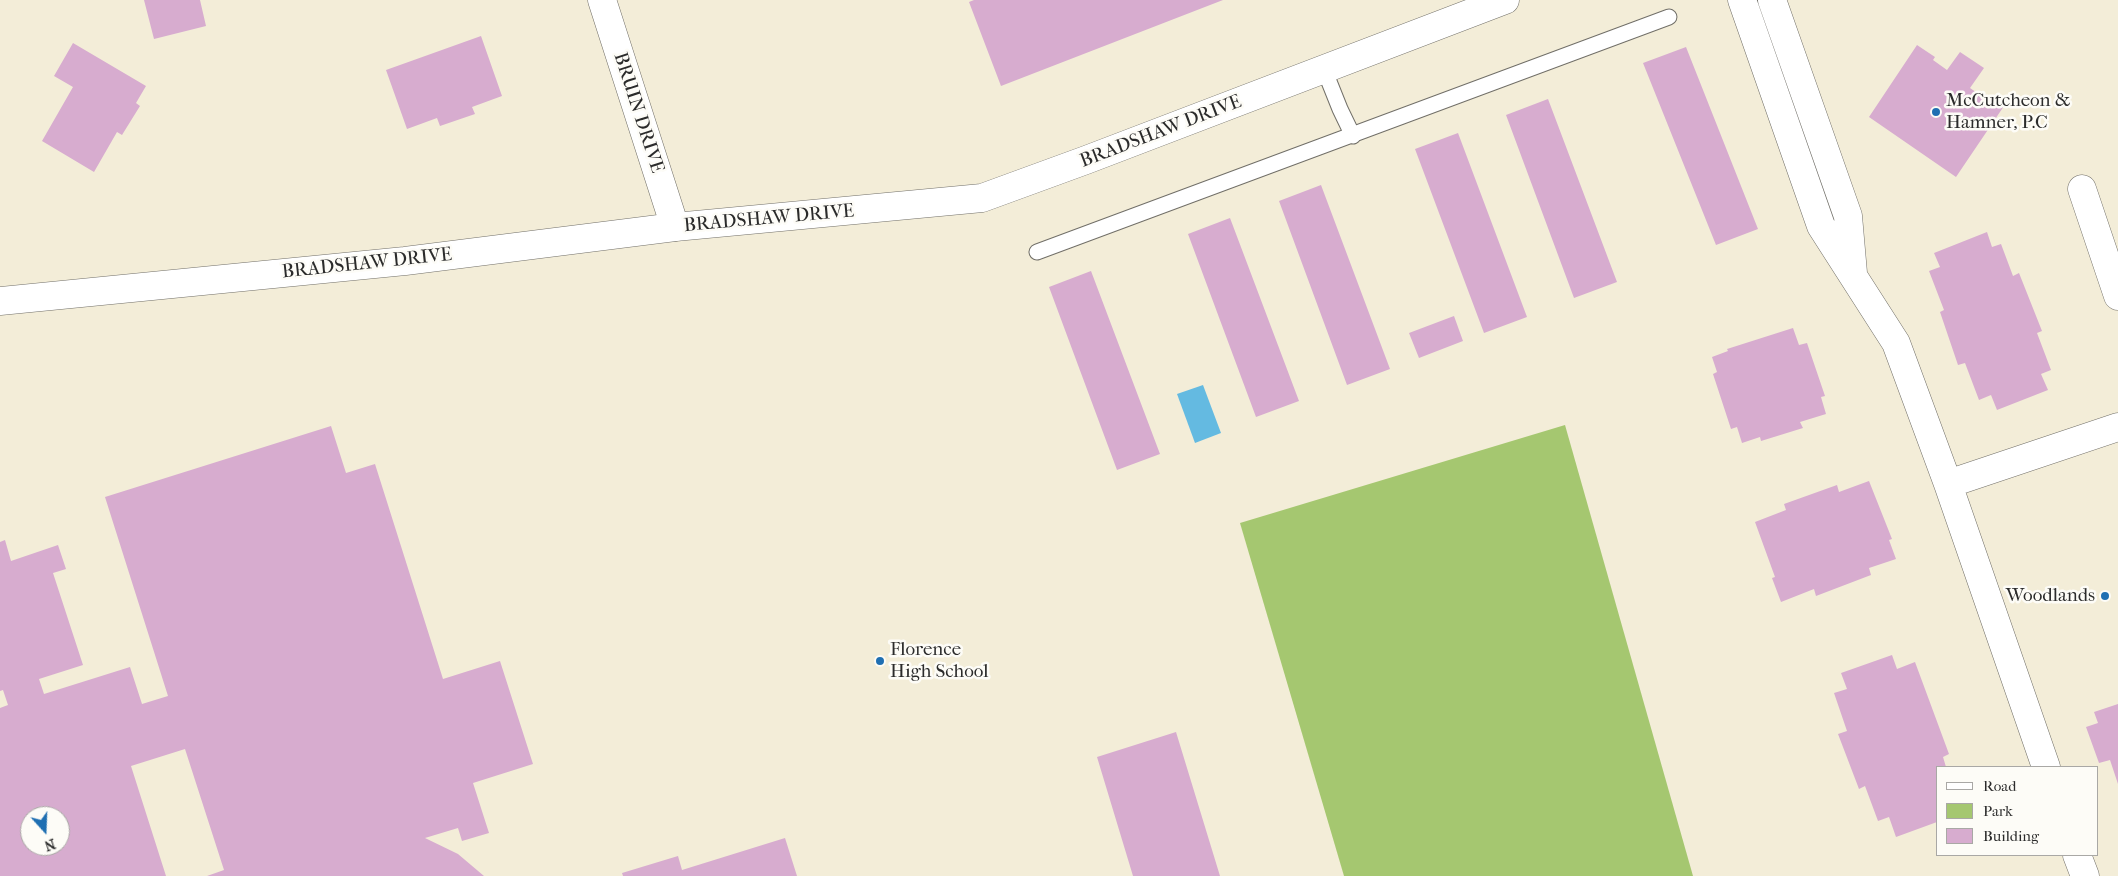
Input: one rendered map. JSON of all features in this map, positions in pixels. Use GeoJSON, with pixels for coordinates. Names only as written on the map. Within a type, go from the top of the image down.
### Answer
{"type":"FeatureCollection","features":[{"type":"Feature","properties":{"kind":"street","name":"BRUIN DRIVE"},"geometry":{"type":"LineString","coordinates":[[602,0],[675,227]]}},
{"type":"Feature","properties":{"kind":"street","name":"BRADSHAW DRIVE"},"geometry":{"type":"LineString","coordinates":[[0,301],[405,261],[675,227],[982,198],[1505,0]]}},
{"type":"Feature","properties":{"kind":"street"},"geometry":{"type":"LineString","coordinates":[[1742,0],[1821,226],[1896,343],[1948,484],[2046,766]]}},
{"type":"Feature","properties":{"kind":"street"},"geometry":{"type":"LineString","coordinates":[[1772,0],[1848,216],[1854,277]]}},
{"type":"Feature","properties":{"kind":"street"},"geometry":{"type":"LineString","coordinates":[[2082,189],[2118,296]]}},
{"type":"Feature","properties":{"kind":"street"},"geometry":{"type":"LineString","coordinates":[[1948,484],[2118,427]]}},
{"type":"Feature","properties":{"kind":"street"},"geometry":{"type":"LineString","coordinates":[[2078,856],[2085,876]]}},
{"type":"Feature","properties":{"kind":"lane"},"geometry":{"type":"LineString","coordinates":[[1037,252],[1354,136],[1669,17]]}},
{"type":"Feature","properties":{"kind":"lane"},"geometry":{"type":"LineString","coordinates":[[1324,69],[1340,109],[1354,136]]}},
{"type":"Feature","properties":{"kind":"green space"},"geometry":{"type":"Polygon","coordinates":[[[1565,425],[1693,876],[1344,876],[1240,523],[1565,425]]]}},
{"type":"Feature","properties":{"kind":"water"},"geometry":{"type":"Polygon","coordinates":[[[1203,385],[1221,433],[1195,443],[1177,394],[1203,385]]]}},
{"type":"Feature","properties":{"kind":"building"},"geometry":{"type":"Polygon","coordinates":[[[144,0],[200,0],[206,26],[154,39],[144,0]]]}},
{"type":"Feature","properties":{"kind":"building"},"geometry":{"type":"Polygon","coordinates":[[[974,0],[1223,0],[1001,86],[969,2],[974,0]]]}},
{"type":"Feature","properties":{"kind":"building"},"geometry":{"type":"Polygon","coordinates":[[[481,36],[502,96],[472,107],[475,114],[440,126],[437,118],[407,129],[386,70],[481,36]]]}},
{"type":"Feature","properties":{"kind":"building"},"geometry":{"type":"Polygon","coordinates":[[[73,43],[146,86],[136,103],[140,106],[122,135],[117,132],[94,172],[42,141],[73,87],[54,76],[73,43]]]}},
{"type":"Feature","properties":{"kind":"building","name":"McCutcheon & Hamner, P.C"},"geometry":{"type":"Polygon","coordinates":[[[1917,45],[1935,57],[1933,60],[1947,70],[1960,52],[1984,68],[1970,88],[1983,97],[1985,94],[2004,106],[1956,177],[1869,117],[1917,45]]]}},
{"type":"Feature","properties":{"kind":"building"},"geometry":{"type":"Polygon","coordinates":[[[1686,47],[1758,229],[1716,245],[1643,63],[1686,47]]]}},
{"type":"Feature","properties":{"kind":"building"},"geometry":{"type":"Polygon","coordinates":[[[1548,99],[1617,282],[1574,298],[1506,115],[1548,99]]]}},
{"type":"Feature","properties":{"kind":"building"},"geometry":{"type":"Polygon","coordinates":[[[1458,133],[1527,317],[1484,333],[1415,149],[1458,133]]]}},
{"type":"Feature","properties":{"kind":"building"},"geometry":{"type":"Polygon","coordinates":[[[1321,185],[1390,369],[1347,385],[1279,201],[1321,185]]]}},
{"type":"Feature","properties":{"kind":"building"},"geometry":{"type":"Polygon","coordinates":[[[1230,218],[1299,401],[1256,417],[1188,234],[1230,218]]]}},
{"type":"Feature","properties":{"kind":"building"},"geometry":{"type":"Polygon","coordinates":[[[1987,232],[1992,247],[2001,244],[2013,276],[2019,273],[2042,331],[2037,333],[2051,370],[2041,374],[2048,390],[1997,410],[1991,395],[1979,400],[1965,363],[1958,365],[1940,312],[1944,310],[1929,271],[1940,267],[1934,253],[1987,232]]]}},
{"type":"Feature","properties":{"kind":"building"},"geometry":{"type":"Polygon","coordinates":[[[1091,271],[1160,454],[1117,470],[1049,287],[1091,271]]]}},
{"type":"Feature","properties":{"kind":"building"},"geometry":{"type":"Polygon","coordinates":[[[1454,316],[1463,341],[1419,358],[1409,333],[1454,316]]]}},
{"type":"Feature","properties":{"kind":"building"},"geometry":{"type":"Polygon","coordinates":[[[1793,328],[1799,345],[1807,343],[1825,396],[1821,397],[1826,414],[1800,422],[1803,428],[1761,441],[1760,437],[1742,443],[1737,427],[1731,429],[1713,374],[1717,372],[1712,357],[1728,351],[1727,349],[1793,328]]]}},
{"type":"Feature","properties":{"kind":"building"},"geometry":{"type":"Polygon","coordinates":[[[331,426],[346,473],[375,464],[443,679],[500,661],[533,764],[473,783],[489,833],[462,841],[458,828],[425,838],[458,854],[484,876],[207,876],[224,870],[185,749],[131,766],[166,876],[0,876],[0,708],[8,705],[3,690],[0,691],[0,542],[5,540],[11,561],[58,545],[66,569],[53,573],[83,665],[39,679],[44,694],[130,667],[142,704],[168,696],[105,497],[331,426]]]}},
{"type":"Feature","properties":{"kind":"building"},"geometry":{"type":"Polygon","coordinates":[[[1869,481],[1892,539],[1889,540],[1896,559],[1869,568],[1871,575],[1816,596],[1814,589],[1781,602],[1772,578],[1775,577],[1755,522],[1786,510],[1784,504],[1837,485],[1839,492],[1869,481]]]}},
{"type":"Feature","properties":{"kind":"building"},"geometry":{"type":"Polygon","coordinates":[[[1892,655],[1897,669],[1915,662],[1949,754],[1943,757],[1946,766],[1936,766],[1936,822],[1896,837],[1889,817],[1878,821],[1865,786],[1859,789],[1838,734],[1847,731],[1834,693],[1847,689],[1841,673],[1892,655]]]}},
{"type":"Feature","properties":{"kind":"building"},"geometry":{"type":"Polygon","coordinates":[[[2118,704],[2118,784],[2110,760],[2099,763],[2086,727],[2098,723],[2094,712],[2118,704]]]}},
{"type":"Feature","properties":{"kind":"building"},"geometry":{"type":"Polygon","coordinates":[[[1176,732],[1220,876],[1133,876],[1097,757],[1176,732]]]}},
{"type":"Feature","properties":{"kind":"building"},"geometry":{"type":"Polygon","coordinates":[[[785,838],[797,876],[623,876],[622,873],[678,856],[682,870],[785,838]]]}},
{"type":"Feature","properties":{"kind":"place","name":"McCutcheon & Hamner, P.C"},"geometry":{"type":"Point","coordinates":[1936,112]}},
{"type":"Feature","properties":{"kind":"place","name":"Woodlands"},"geometry":{"type":"Point","coordinates":[2105,596]}},
{"type":"Feature","properties":{"kind":"place","name":"Florence High School"},"geometry":{"type":"Point","coordinates":[880,661]}}]}
